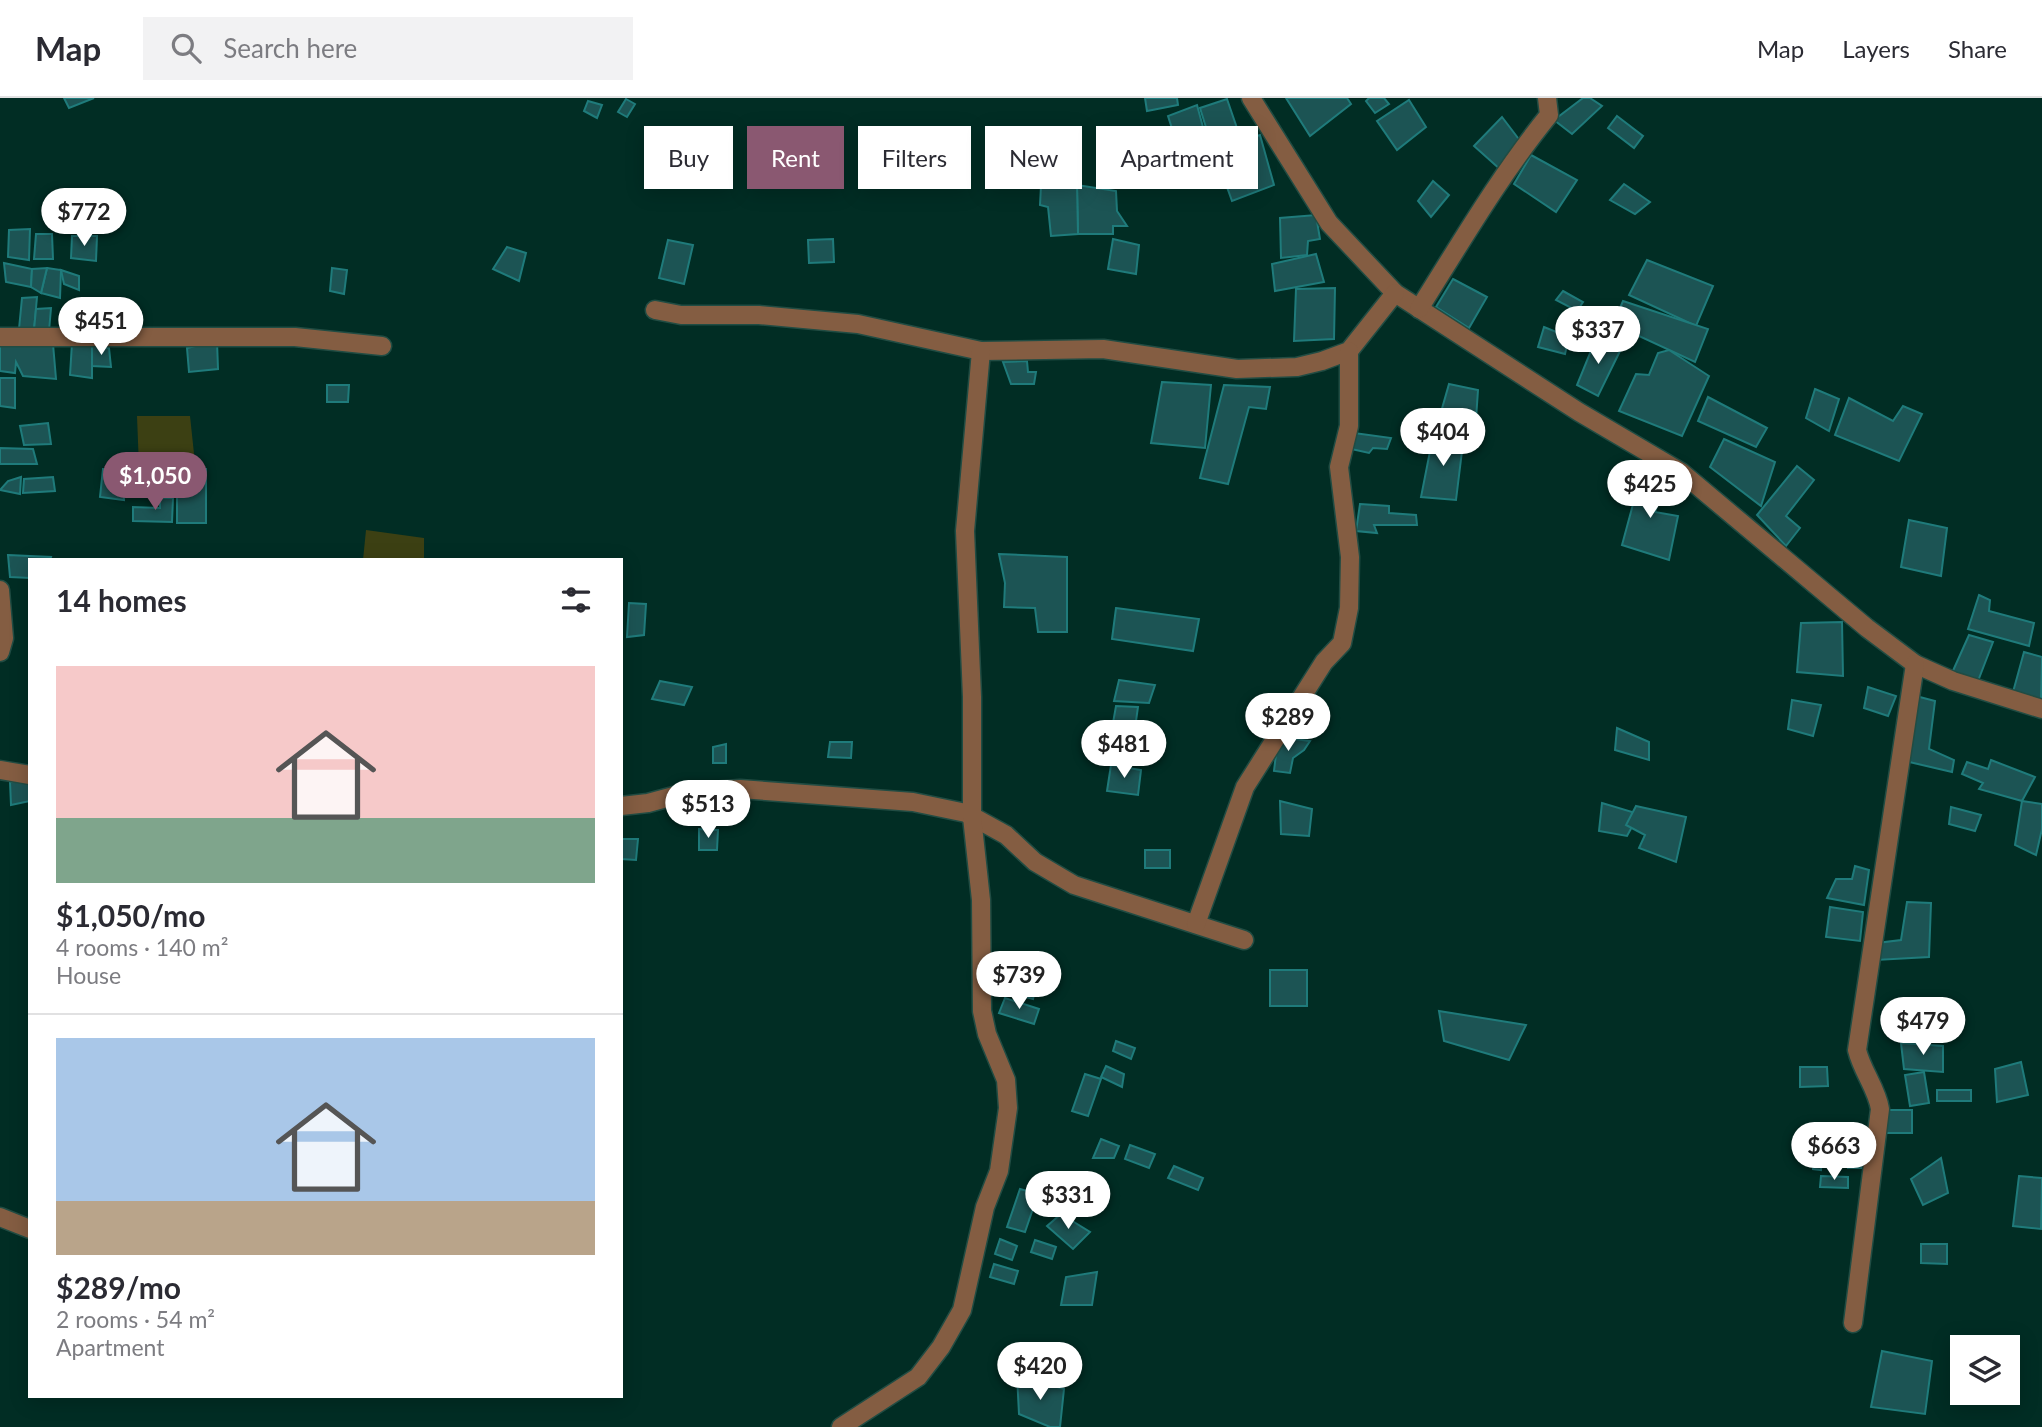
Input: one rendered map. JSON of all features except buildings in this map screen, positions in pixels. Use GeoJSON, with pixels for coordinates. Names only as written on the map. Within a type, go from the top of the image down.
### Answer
{"type":"FeatureCollection","features":[{"type":"Feature","properties":{"kind":"street"},"geometry":{"type":"LineString","coordinates":[[1251,98],[1328,223],[1395,293],[1579,412],[1681,472],[1856,619],[1915,664],[1953,681],[2042,709]]}},
{"type":"Feature","properties":{"kind":"street"},"geometry":{"type":"LineString","coordinates":[[1419,309],[1504,177],[1549,115],[1548,98]]}},
{"type":"Feature","properties":{"kind":"street"},"geometry":{"type":"LineString","coordinates":[[655,310],[681,315],[759,315],[858,324],[981,351],[1103,349],[1237,369],[1297,367],[1349,351],[1395,293]]}},
{"type":"Feature","properties":{"kind":"street"},"geometry":{"type":"LineString","coordinates":[[0,337],[295,337],[382,346]]}},
{"type":"Feature","properties":{"kind":"street"},"geometry":{"type":"LineString","coordinates":[[841,1427],[918,1377],[941,1347],[962,1310],[985,1207],[999,1171],[1008,1108],[1006,1080],[987,1034],[982,1011],[981,900],[972,817],[972,697],[965,531],[981,351]]}},
{"type":"Feature","properties":{"kind":"street"},"geometry":{"type":"LineString","coordinates":[[1196,924],[1245,787],[1324,662],[1342,643],[1349,608],[1350,557],[1339,467],[1349,426],[1349,351]]}},
{"type":"Feature","properties":{"kind":"street"},"geometry":{"type":"LineString","coordinates":[[0,590],[4,638],[0,652]]}},
{"type":"Feature","properties":{"kind":"street"},"geometry":{"type":"LineString","coordinates":[[1853,1323],[1880,1109],[1857,1050],[1915,664]]}},
{"type":"Feature","properties":{"kind":"street"},"geometry":{"type":"LineString","coordinates":[[0,770],[28,775]]}},
{"type":"Feature","properties":{"kind":"street"},"geometry":{"type":"LineString","coordinates":[[623,806],[648,803],[685,793],[740,789],[913,802],[966,813],[1006,835],[1035,862],[1074,885],[1244,940]]}},
{"type":"Feature","properties":{"kind":"street"},"geometry":{"type":"LineString","coordinates":[[0,1217],[28,1228]]}},
{"type":"Feature","properties":{"kind":"green space"},"geometry":{"type":"Polygon","coordinates":[[[137,416],[190,416],[195,463],[139,467],[137,416]]]}},
{"type":"Feature","properties":{"kind":"green space"},"geometry":{"type":"Polygon","coordinates":[[[366,530],[424,538],[424,558],[363,558],[366,530]]]}}]}
